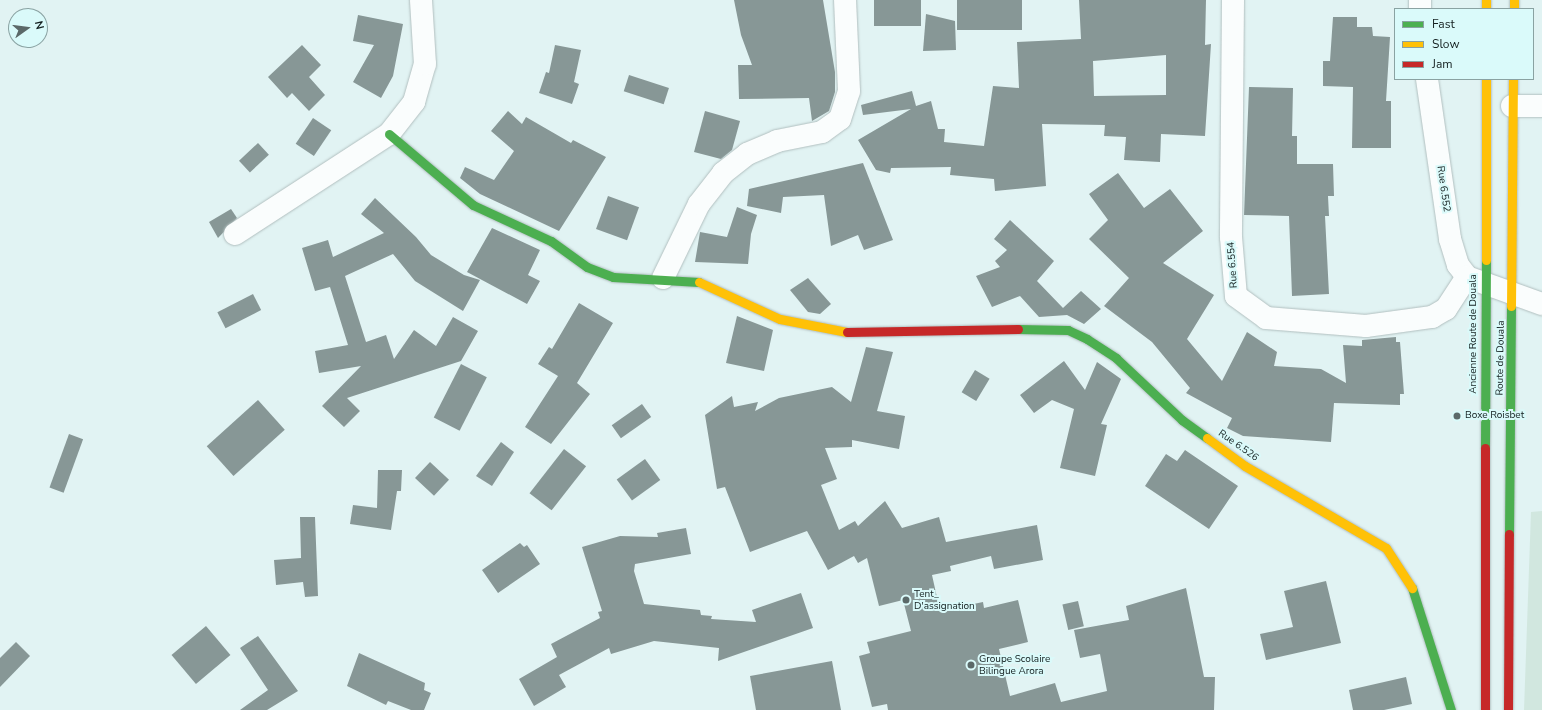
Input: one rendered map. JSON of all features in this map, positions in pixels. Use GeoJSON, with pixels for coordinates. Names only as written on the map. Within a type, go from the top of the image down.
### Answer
{"type":"FeatureCollection","features":[{"type":"Feature","properties":{"kind":"main road","name":"Ancienne Route de Douala"},"geometry":{"type":"LineString","coordinates":[[1483,710],[1476,281],[1486,80]]}},
{"type":"Feature","properties":{"kind":"main road","name":"Route de Douala"},"geometry":{"type":"LineString","coordinates":[[1508,710],[1513,292],[1513,80]]}},
{"type":"Feature","properties":{"kind":"main road","name":"Rue 6.526"},"geometry":{"type":"LineString","coordinates":[[389,134],[473,205],[551,241],[587,267],[613,278],[663,278],[702,282],[780,319],[846,332],[1045,329],[1068,330],[1087,339],[1116,358],[1182,420],[1245,466],[1386,548],[1417,596],[1451,710]]}},
{"type":"Feature","properties":{"kind":"street"},"geometry":{"type":"LineString","coordinates":[[235,234],[389,134],[414,102],[425,64],[421,0]]}},
{"type":"Feature","properties":{"kind":"street"},"geometry":{"type":"LineString","coordinates":[[663,278],[699,204],[723,173],[747,154],[777,141],[822,132],[840,118],[849,91],[845,0]]}},
{"type":"Feature","properties":{"kind":"street","name":"Rue 6.554"},"geometry":{"type":"LineString","coordinates":[[1233,0],[1231,237],[1236,296],[1266,318],[1366,326],[1432,317],[1446,309],[1476,281]]}},
{"type":"Feature","properties":{"kind":"street","name":"Rue 6.552"},"geometry":{"type":"LineString","coordinates":[[1427,80],[1450,239],[1458,265],[1476,281]]}},
{"type":"Feature","properties":{"kind":"street"},"geometry":{"type":"LineString","coordinates":[[1512,106],[1542,106]]}},
{"type":"Feature","properties":{"kind":"street"},"geometry":{"type":"LineString","coordinates":[[1476,281],[1513,292],[1542,304]]}},
{"type":"Feature","properties":{"kind":"green space"},"geometry":{"type":"Polygon","coordinates":[[[1542,511],[1542,710],[1524,710],[1531,512],[1542,511]]]}},
{"type":"Feature","properties":{"kind":"building"},"geometry":{"type":"Polygon","coordinates":[[[734,0],[823,0],[835,72],[835,92],[829,111],[812,121],[809,98],[739,99],[738,65],[752,65],[741,35],[734,0]]]}},
{"type":"Feature","properties":{"kind":"building"},"geometry":{"type":"Polygon","coordinates":[[[874,0],[921,0],[921,26],[874,26],[874,0]]]}},
{"type":"Feature","properties":{"kind":"building"},"geometry":{"type":"Polygon","coordinates":[[[957,0],[1022,0],[1022,30],[957,30],[957,0]]]}},
{"type":"Feature","properties":{"kind":"building"},"geometry":{"type":"Polygon","coordinates":[[[1079,0],[1206,0],[1205,45],[1211,44],[1205,136],[1161,134],[1160,162],[1124,160],[1126,137],[1104,136],[1105,125],[1042,124],[1046,186],[995,191],[994,179],[950,175],[951,167],[891,168],[890,173],[876,170],[858,140],[911,109],[863,115],[861,105],[912,91],[916,106],[931,101],[938,129],[945,129],[944,142],[984,146],[993,86],[1019,88],[1017,42],[1081,39],[1079,0]],[[1166,55],[1093,61],[1094,96],[1166,95],[1166,55]]]}},
{"type":"Feature","properties":{"kind":"building"},"geometry":{"type":"Polygon","coordinates":[[[926,14],[955,21],[956,50],[923,51],[926,14]]]}},
{"type":"Feature","properties":{"kind":"building"},"geometry":{"type":"Polygon","coordinates":[[[358,15],[403,24],[393,76],[381,98],[353,82],[374,45],[353,41],[358,15]]]}},
{"type":"Feature","properties":{"kind":"building"},"geometry":{"type":"Polygon","coordinates":[[[1333,17],[1357,17],[1357,27],[1372,27],[1373,36],[1390,37],[1386,101],[1391,101],[1391,148],[1352,148],[1353,87],[1323,86],[1323,61],[1330,61],[1333,17]]]}},
{"type":"Feature","properties":{"kind":"building"},"geometry":{"type":"Polygon","coordinates":[[[302,45],[321,65],[309,77],[325,95],[309,111],[292,93],[287,98],[268,77],[302,45]]]}},
{"type":"Feature","properties":{"kind":"building"},"geometry":{"type":"Polygon","coordinates":[[[555,45],[581,50],[574,82],[579,84],[572,104],[539,93],[546,72],[549,73],[555,45]]]}},
{"type":"Feature","properties":{"kind":"building"},"geometry":{"type":"Polygon","coordinates":[[[629,75],[669,88],[664,104],[624,91],[629,75]]]}},
{"type":"Feature","properties":{"kind":"building"},"geometry":{"type":"Polygon","coordinates":[[[1249,87],[1293,88],[1292,136],[1297,136],[1297,164],[1333,164],[1334,196],[1328,196],[1329,216],[1325,216],[1329,294],[1292,296],[1289,216],[1244,215],[1249,87]]]}},
{"type":"Feature","properties":{"kind":"building"},"geometry":{"type":"Polygon","coordinates":[[[508,111],[522,124],[526,117],[571,143],[573,140],[606,157],[559,231],[480,194],[460,178],[465,167],[494,180],[514,151],[491,131],[508,111]]]}},
{"type":"Feature","properties":{"kind":"building"},"geometry":{"type":"Polygon","coordinates":[[[705,111],[740,121],[732,150],[721,159],[694,152],[705,111]]]}},
{"type":"Feature","properties":{"kind":"building"},"geometry":{"type":"Polygon","coordinates":[[[313,118],[331,130],[314,156],[296,144],[313,118]]]}},
{"type":"Feature","properties":{"kind":"building"},"geometry":{"type":"Polygon","coordinates":[[[258,143],[269,155],[250,172],[239,161],[258,143]]]}},
{"type":"Feature","properties":{"kind":"building"},"geometry":{"type":"Polygon","coordinates":[[[863,163],[893,240],[864,250],[858,235],[831,246],[824,195],[783,197],[781,213],[747,206],[749,189],[863,163]]]}},
{"type":"Feature","properties":{"kind":"building"},"geometry":{"type":"Polygon","coordinates":[[[1118,173],[1144,208],[1170,189],[1203,231],[1163,263],[1214,295],[1187,339],[1222,381],[1247,332],[1277,352],[1274,366],[1321,369],[1346,383],[1343,345],[1362,346],[1362,340],[1396,337],[1396,342],[1400,342],[1404,394],[1400,394],[1400,405],[1334,403],[1331,442],[1243,436],[1227,428],[1232,418],[1186,393],[1190,388],[1152,342],[1104,306],[1129,278],[1089,239],[1108,220],[1089,194],[1118,173]]]}},
{"type":"Feature","properties":{"kind":"building"},"geometry":{"type":"Polygon","coordinates":[[[608,196],[639,207],[627,240],[596,229],[608,196]]]}},
{"type":"Feature","properties":{"kind":"building"},"geometry":{"type":"Polygon","coordinates":[[[375,198],[416,237],[431,255],[464,275],[480,280],[463,311],[415,281],[393,254],[345,276],[366,342],[386,335],[394,359],[414,330],[436,346],[453,317],[478,331],[461,361],[347,398],[360,411],[344,427],[322,406],[361,366],[319,373],[315,351],[348,345],[330,287],[315,291],[302,248],[328,240],[333,257],[384,233],[361,214],[375,198]]]}},
{"type":"Feature","properties":{"kind":"building"},"geometry":{"type":"Polygon","coordinates":[[[737,207],[757,215],[751,234],[748,264],[695,262],[700,232],[727,237],[737,207]]]}},
{"type":"Feature","properties":{"kind":"building"},"geometry":{"type":"Polygon","coordinates":[[[231,209],[237,218],[218,238],[209,222],[231,209]]]}},
{"type":"Feature","properties":{"kind":"building"},"geometry":{"type":"Polygon","coordinates":[[[1010,220],[1054,261],[1037,281],[1063,308],[1081,291],[1101,309],[1084,324],[1067,315],[1039,317],[1020,296],[992,307],[976,276],[1000,267],[995,261],[1007,250],[994,239],[1010,220]]]}},
{"type":"Feature","properties":{"kind":"building"},"geometry":{"type":"Polygon","coordinates":[[[492,228],[540,250],[528,275],[540,281],[527,304],[467,272],[492,228]]]}},
{"type":"Feature","properties":{"kind":"building"},"geometry":{"type":"Polygon","coordinates":[[[808,278],[831,304],[820,314],[808,312],[790,290],[808,278]]]}},
{"type":"Feature","properties":{"kind":"building"},"geometry":{"type":"Polygon","coordinates":[[[253,294],[261,310],[226,328],[217,312],[253,294]]]}},
{"type":"Feature","properties":{"kind":"building"},"geometry":{"type":"Polygon","coordinates":[[[579,303],[613,323],[577,383],[590,394],[551,444],[525,427],[558,376],[538,364],[549,347],[552,349],[579,303]]]}},
{"type":"Feature","properties":{"kind":"building"},"geometry":{"type":"Polygon","coordinates":[[[737,316],[773,330],[764,371],[726,363],[737,316]]]}},
{"type":"Feature","properties":{"kind":"building"},"geometry":{"type":"Polygon","coordinates":[[[866,347],[893,352],[877,411],[905,416],[899,449],[852,440],[852,447],[825,448],[837,479],[821,485],[839,530],[855,521],[858,526],[885,501],[902,528],[939,517],[946,542],[1037,525],[1043,560],[994,569],[991,556],[950,566],[951,571],[932,575],[940,611],[983,602],[984,608],[1018,600],[1028,642],[999,649],[1010,696],[1055,683],[1061,702],[1107,691],[1100,654],[1080,658],[1074,630],[1129,620],[1126,606],[1186,588],[1204,677],[1215,677],[1214,710],[888,710],[887,704],[872,707],[859,656],[870,653],[867,642],[911,631],[903,600],[879,606],[867,558],[858,563],[854,556],[828,570],[807,531],[750,552],[725,487],[717,489],[705,415],[732,396],[734,407],[758,402],[755,411],[779,398],[832,387],[851,402],[866,347]]]}},
{"type":"Feature","properties":{"kind":"building"},"geometry":{"type":"Polygon","coordinates":[[[1064,361],[1085,390],[1097,362],[1121,379],[1101,424],[1107,425],[1095,476],[1060,468],[1074,409],[1052,400],[1034,413],[1020,395],[1064,361]]]}},
{"type":"Feature","properties":{"kind":"building"},"geometry":{"type":"Polygon","coordinates":[[[461,364],[487,377],[460,431],[434,417],[461,364]]]}},
{"type":"Feature","properties":{"kind":"building"},"geometry":{"type":"Polygon","coordinates":[[[975,370],[990,379],[976,401],[962,392],[975,370]]]}},
{"type":"Feature","properties":{"kind":"building"},"geometry":{"type":"Polygon","coordinates":[[[258,400],[285,430],[233,476],[207,446],[258,400]]]}},
{"type":"Feature","properties":{"kind":"building"},"geometry":{"type":"Polygon","coordinates":[[[642,404],[651,417],[621,438],[612,425],[642,404]]]}},
{"type":"Feature","properties":{"kind":"building"},"geometry":{"type":"Polygon","coordinates":[[[69,434],[83,439],[64,493],[50,488],[69,434]]]}},
{"type":"Feature","properties":{"kind":"building"},"geometry":{"type":"Polygon","coordinates":[[[501,442],[514,452],[492,486],[476,476],[501,442]]]}},
{"type":"Feature","properties":{"kind":"building"},"geometry":{"type":"Polygon","coordinates":[[[564,449],[586,466],[552,510],[530,493],[564,449]]]}},
{"type":"Feature","properties":{"kind":"building"},"geometry":{"type":"Polygon","coordinates":[[[1185,450],[1238,486],[1209,529],[1145,486],[1166,454],[1177,461],[1185,450]]]}},
{"type":"Feature","properties":{"kind":"building"},"geometry":{"type":"Polygon","coordinates":[[[645,459],[660,480],[632,501],[617,480],[645,459]]]}},
{"type":"Feature","properties":{"kind":"building"},"geometry":{"type":"Polygon","coordinates":[[[430,462],[449,480],[434,496],[415,478],[430,462]]]}},
{"type":"Feature","properties":{"kind":"building"},"geometry":{"type":"Polygon","coordinates":[[[378,470],[402,470],[401,491],[397,491],[391,530],[350,524],[353,505],[377,508],[378,470]]]}},
{"type":"Feature","properties":{"kind":"building"},"geometry":{"type":"Polygon","coordinates":[[[300,517],[315,517],[318,596],[305,597],[303,582],[276,585],[274,560],[301,558],[300,517]]]}},
{"type":"Feature","properties":{"kind":"building"},"geometry":{"type":"Polygon","coordinates":[[[686,528],[691,554],[635,564],[634,571],[644,604],[700,610],[701,615],[712,616],[711,619],[756,622],[752,610],[801,593],[813,628],[718,661],[719,648],[654,641],[611,654],[609,648],[559,675],[566,687],[534,706],[519,679],[557,657],[551,644],[600,618],[598,612],[602,611],[582,547],[620,536],[658,537],[657,533],[686,528]]]}},
{"type":"Feature","properties":{"kind":"building"},"geometry":{"type":"Polygon","coordinates":[[[520,543],[524,547],[527,545],[540,564],[498,593],[482,570],[520,543]]]}},
{"type":"Feature","properties":{"kind":"building"},"geometry":{"type":"Polygon","coordinates":[[[1326,581],[1341,643],[1266,660],[1260,634],[1293,627],[1284,591],[1326,581]]]}},
{"type":"Feature","properties":{"kind":"building"},"geometry":{"type":"Polygon","coordinates":[[[1078,601],[1084,626],[1068,630],[1062,605],[1078,601]]]}},
{"type":"Feature","properties":{"kind":"building"},"geometry":{"type":"Polygon","coordinates":[[[206,626],[230,655],[196,684],[172,655],[206,626]]]}},
{"type":"Feature","properties":{"kind":"building"},"geometry":{"type":"Polygon","coordinates":[[[258,636],[298,691],[267,710],[240,710],[268,690],[240,648],[258,636]]]}},
{"type":"Feature","properties":{"kind":"building"},"geometry":{"type":"Polygon","coordinates":[[[16,642],[30,656],[0,687],[0,658],[16,642]]]}},
{"type":"Feature","properties":{"kind":"building"},"geometry":{"type":"Polygon","coordinates":[[[359,653],[425,683],[424,690],[431,693],[424,710],[411,710],[388,701],[386,705],[347,686],[359,653]]]}},
{"type":"Feature","properties":{"kind":"building"},"geometry":{"type":"Polygon","coordinates":[[[832,661],[841,710],[756,710],[750,676],[832,661]]]}},
{"type":"Feature","properties":{"kind":"building"},"geometry":{"type":"Polygon","coordinates":[[[1406,677],[1412,704],[1384,710],[1353,710],[1349,690],[1406,677]]]}},
{"type":"Feature","properties":{"kind":"traffic: fast"},"geometry":{"type":"LineString","coordinates":[[389,134],[473,205],[551,241],[587,267],[613,277],[699,282]]}},
{"type":"Feature","properties":{"kind":"traffic: fast"},"geometry":{"type":"LineString","coordinates":[[1485,448],[1486,260]]}},
{"type":"Feature","properties":{"kind":"traffic: fast"},"geometry":{"type":"LineString","coordinates":[[1509,534],[1511,306]]}},
{"type":"Feature","properties":{"kind":"traffic: fast"},"geometry":{"type":"LineString","coordinates":[[1018,329],[1068,330],[1087,339],[1116,358],[1182,420],[1207,438]]}},
{"type":"Feature","properties":{"kind":"traffic: fast"},"geometry":{"type":"LineString","coordinates":[[1412,588],[1451,710]]}},
{"type":"Feature","properties":{"kind":"traffic: slow"},"geometry":{"type":"LineString","coordinates":[[1486,0],[1486,8]]}},
{"type":"Feature","properties":{"kind":"traffic: slow"},"geometry":{"type":"LineString","coordinates":[[1514,0],[1514,8]]}},
{"type":"Feature","properties":{"kind":"traffic: slow"},"geometry":{"type":"LineString","coordinates":[[1486,80],[1486,260]]}},
{"type":"Feature","properties":{"kind":"traffic: slow"},"geometry":{"type":"LineString","coordinates":[[1511,306],[1513,80]]}},
{"type":"Feature","properties":{"kind":"traffic: slow"},"geometry":{"type":"LineString","coordinates":[[699,282],[780,319],[847,332]]}},
{"type":"Feature","properties":{"kind":"traffic: slow"},"geometry":{"type":"LineString","coordinates":[[1207,438],[1245,466],[1386,548],[1412,588]]}},
{"type":"Feature","properties":{"kind":"traffic: jam"},"geometry":{"type":"LineString","coordinates":[[847,332],[1018,329]]}},
{"type":"Feature","properties":{"kind":"traffic: jam"},"geometry":{"type":"LineString","coordinates":[[1485,448],[1485,710]]}},
{"type":"Feature","properties":{"kind":"traffic: jam"},"geometry":{"type":"LineString","coordinates":[[1508,710],[1509,534]]}},
{"type":"Feature","properties":{"kind":"place","name":"Boxe Roisbet"},"geometry":{"type":"Point","coordinates":[1457,416]}},
{"type":"Feature","properties":{"kind":"place","name":"Tent_ D'assignation"},"geometry":{"type":"Point","coordinates":[906,600]}},
{"type":"Feature","properties":{"kind":"place","name":"Groupe Scolaire Bilingue Arora"},"geometry":{"type":"Point","coordinates":[971,665]}}]}
